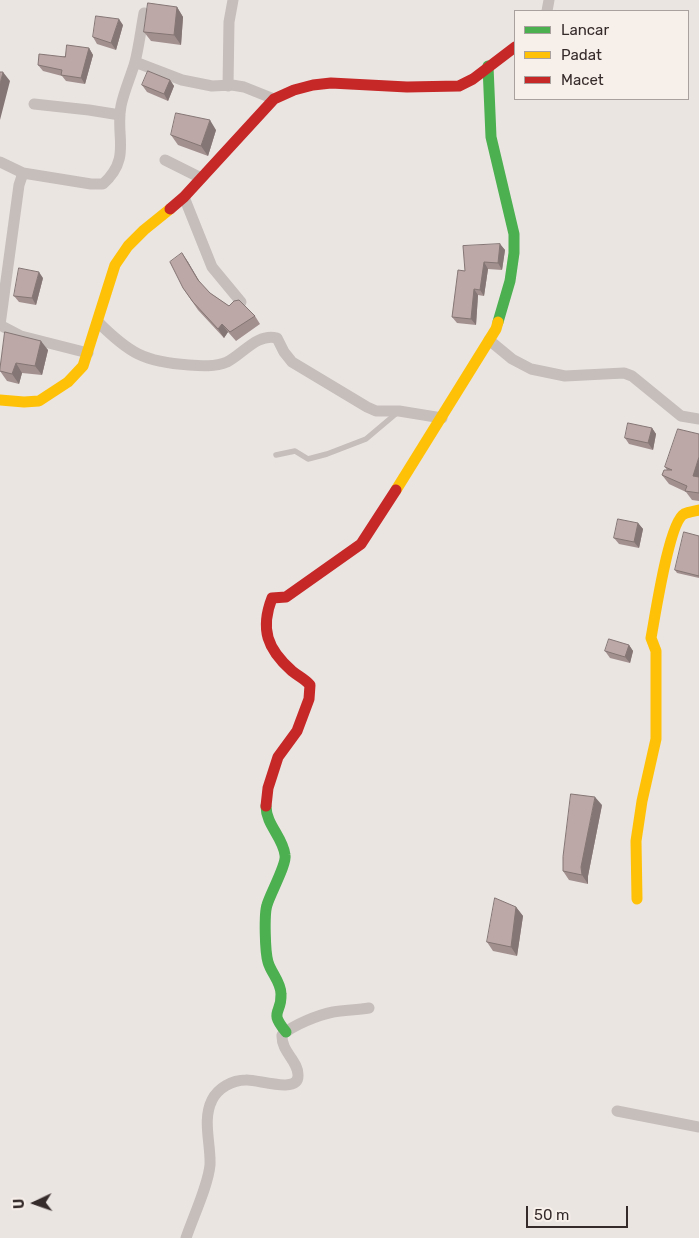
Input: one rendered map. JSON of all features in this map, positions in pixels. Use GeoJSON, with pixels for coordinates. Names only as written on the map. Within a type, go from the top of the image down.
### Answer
{"type":"FeatureCollection","features":[{"type":"Feature","properties":{"kind":"street"},"geometry":{"type":"LineString","coordinates":[[228,86],[229,22],[233,0]]}},
{"type":"Feature","properties":{"kind":"street"},"geometry":{"type":"LineString","coordinates":[[0,162],[23,173],[91,184],[103,184],[111,176],[122,147],[120,115],[128,81],[135,62],[144,13]]}},
{"type":"Feature","properties":{"kind":"street"},"geometry":{"type":"LineString","coordinates":[[0,400],[38,401],[73,377],[83,366],[115,264],[128,246],[144,230],[184,197],[274,98],[285,92],[310,84],[338,81],[407,87],[461,86],[473,80],[488,66],[514,48]]}},
{"type":"Feature","properties":{"kind":"street"},"geometry":{"type":"LineString","coordinates":[[135,62],[182,80],[212,86],[244,87],[274,98]]}},
{"type":"Feature","properties":{"kind":"street"},"geometry":{"type":"LineString","coordinates":[[286,1032],[277,1020],[276,1015],[281,994],[278,979],[268,962],[265,916],[266,906],[286,856],[266,813],[266,798],[278,756],[297,731],[309,699],[310,685],[292,671],[275,653],[266,635],[269,606],[272,598],[286,597],[361,544],[442,418],[496,329],[510,281],[514,253],[514,234],[491,137],[488,66]]}},
{"type":"Feature","properties":{"kind":"street"},"geometry":{"type":"LineString","coordinates":[[34,104],[120,115]]}},
{"type":"Feature","properties":{"kind":"street"},"geometry":{"type":"LineString","coordinates":[[165,160],[201,178]]}},
{"type":"Feature","properties":{"kind":"street"},"geometry":{"type":"LineString","coordinates":[[23,173],[19,184],[5,255],[0,327],[21,336],[88,353]]}},
{"type":"Feature","properties":{"kind":"street"},"geometry":{"type":"LineString","coordinates":[[184,197],[212,267],[241,302]]}},
{"type":"Feature","properties":{"kind":"street"},"geometry":{"type":"LineString","coordinates":[[98,322],[127,348],[148,360],[172,364],[216,365],[228,361],[264,337],[277,338],[292,362],[304,371],[367,407],[376,411],[400,411],[442,418]]}},
{"type":"Feature","properties":{"kind":"street"},"geometry":{"type":"LineString","coordinates":[[489,340],[512,360],[530,369],[565,376],[624,373],[632,376],[681,416],[699,419]]}},
{"type":"Feature","properties":{"kind":"street"},"geometry":{"type":"LineString","coordinates":[[637,899],[636,841],[642,801],[656,739],[656,651],[651,638],[654,618],[660,599],[670,542],[676,523],[683,514],[699,510]]}},
{"type":"Feature","properties":{"kind":"street"},"geometry":{"type":"LineString","coordinates":[[186,1238],[210,1165],[207,1114],[212,1100],[222,1087],[233,1082],[246,1080],[281,1086],[292,1085],[299,1076],[281,1043],[282,1035],[318,1016],[369,1008]]}},
{"type":"Feature","properties":{"kind":"street"},"geometry":{"type":"LineString","coordinates":[[617,1111],[699,1126]]}},
{"type":"Feature","properties":{"kind":"lane"},"geometry":{"type":"LineString","coordinates":[[276,455],[295,451],[308,459],[328,454],[366,439],[400,411]]}},
{"type":"Feature","properties":{"kind":"building"},"geometry":{"type":"Polygon","coordinates":[[[148,3],[177,7],[174,35],[144,32],[148,3]]]}},
{"type":"Feature","properties":{"kind":"building"},"geometry":{"type":"Polygon","coordinates":[[[96,16],[119,19],[111,43],[93,37],[96,16]]]}},
{"type":"Feature","properties":{"kind":"building"},"geometry":{"type":"Polygon","coordinates":[[[67,45],[89,48],[81,78],[61,75],[62,70],[38,65],[39,54],[65,57],[67,45]]]}},
{"type":"Feature","properties":{"kind":"building"},"geometry":{"type":"Polygon","coordinates":[[[148,71],[170,80],[164,94],[142,85],[148,71]]]}},
{"type":"Feature","properties":{"kind":"building"},"geometry":{"type":"Polygon","coordinates":[[[0,72],[3,72],[0,84],[0,72]]]}},
{"type":"Feature","properties":{"kind":"building"},"geometry":{"type":"Polygon","coordinates":[[[176,113],[210,120],[201,146],[171,135],[176,113]]]}},
{"type":"Feature","properties":{"kind":"building"},"geometry":{"type":"Polygon","coordinates":[[[500,244],[498,263],[484,262],[480,290],[474,289],[471,319],[452,317],[458,270],[465,271],[463,246],[500,244]]]}},
{"type":"Feature","properties":{"kind":"building"},"geometry":{"type":"Polygon","coordinates":[[[182,253],[198,280],[210,293],[229,306],[234,301],[239,300],[255,316],[230,332],[222,324],[218,329],[193,302],[183,288],[170,262],[182,253]]]}},
{"type":"Feature","properties":{"kind":"building"},"geometry":{"type":"Polygon","coordinates":[[[19,268],[39,272],[32,298],[14,296],[19,268]]]}},
{"type":"Feature","properties":{"kind":"building"},"geometry":{"type":"Polygon","coordinates":[[[5,332],[41,341],[35,366],[16,363],[12,374],[0,371],[5,332]]]}},
{"type":"Feature","properties":{"kind":"building"},"geometry":{"type":"Polygon","coordinates":[[[628,423],[652,428],[648,443],[625,438],[628,423]]]}},
{"type":"Feature","properties":{"kind":"building"},"geometry":{"type":"Polygon","coordinates":[[[678,429],[699,434],[699,457],[693,476],[699,477],[699,493],[685,491],[687,486],[662,475],[664,470],[672,470],[665,467],[678,429]]]}},
{"type":"Feature","properties":{"kind":"building"},"geometry":{"type":"Polygon","coordinates":[[[618,519],[638,523],[634,542],[614,538],[618,519]]]}},
{"type":"Feature","properties":{"kind":"building"},"geometry":{"type":"Polygon","coordinates":[[[684,532],[699,536],[699,576],[675,570],[684,532]]]}},
{"type":"Feature","properties":{"kind":"building"},"geometry":{"type":"Polygon","coordinates":[[[609,639],[629,645],[625,657],[605,651],[609,639]]]}},
{"type":"Feature","properties":{"kind":"building"},"geometry":{"type":"Polygon","coordinates":[[[571,794],[595,797],[581,867],[582,875],[563,871],[571,794]]]}},
{"type":"Feature","properties":{"kind":"building"},"geometry":{"type":"Polygon","coordinates":[[[495,898],[516,907],[511,947],[487,942],[495,898]]]}},
{"type":"Feature","properties":{"kind":"traffic: fast"},"geometry":{"type":"LineString","coordinates":[[488,66],[491,137],[514,234],[514,253],[510,281],[498,322]]}},
{"type":"Feature","properties":{"kind":"traffic: fast"},"geometry":{"type":"LineString","coordinates":[[266,806],[269,819],[281,842],[285,855],[283,865],[267,905],[265,933],[268,962],[281,990],[281,1001],[277,1016],[286,1032]]}},
{"type":"Feature","properties":{"kind":"traffic: slow"},"geometry":{"type":"LineString","coordinates":[[0,400],[39,401],[68,382],[83,366],[115,265],[128,246],[170,209]]}},
{"type":"Feature","properties":{"kind":"traffic: slow"},"geometry":{"type":"LineString","coordinates":[[396,490],[496,329],[498,322]]}},
{"type":"Feature","properties":{"kind":"traffic: slow"},"geometry":{"type":"LineString","coordinates":[[637,899],[636,841],[642,801],[656,739],[656,651],[651,638],[663,571],[673,534],[678,521],[684,514],[699,510]]}},
{"type":"Feature","properties":{"kind":"traffic: jam"},"geometry":{"type":"LineString","coordinates":[[170,209],[184,197],[274,99],[294,90],[331,83],[407,87],[459,86],[473,79],[514,48]]}},
{"type":"Feature","properties":{"kind":"traffic: jam"},"geometry":{"type":"LineString","coordinates":[[266,806],[268,788],[278,757],[297,731],[309,699],[310,685],[283,663],[268,638],[266,629],[268,609],[272,598],[286,597],[361,544],[396,490]]}}]}
